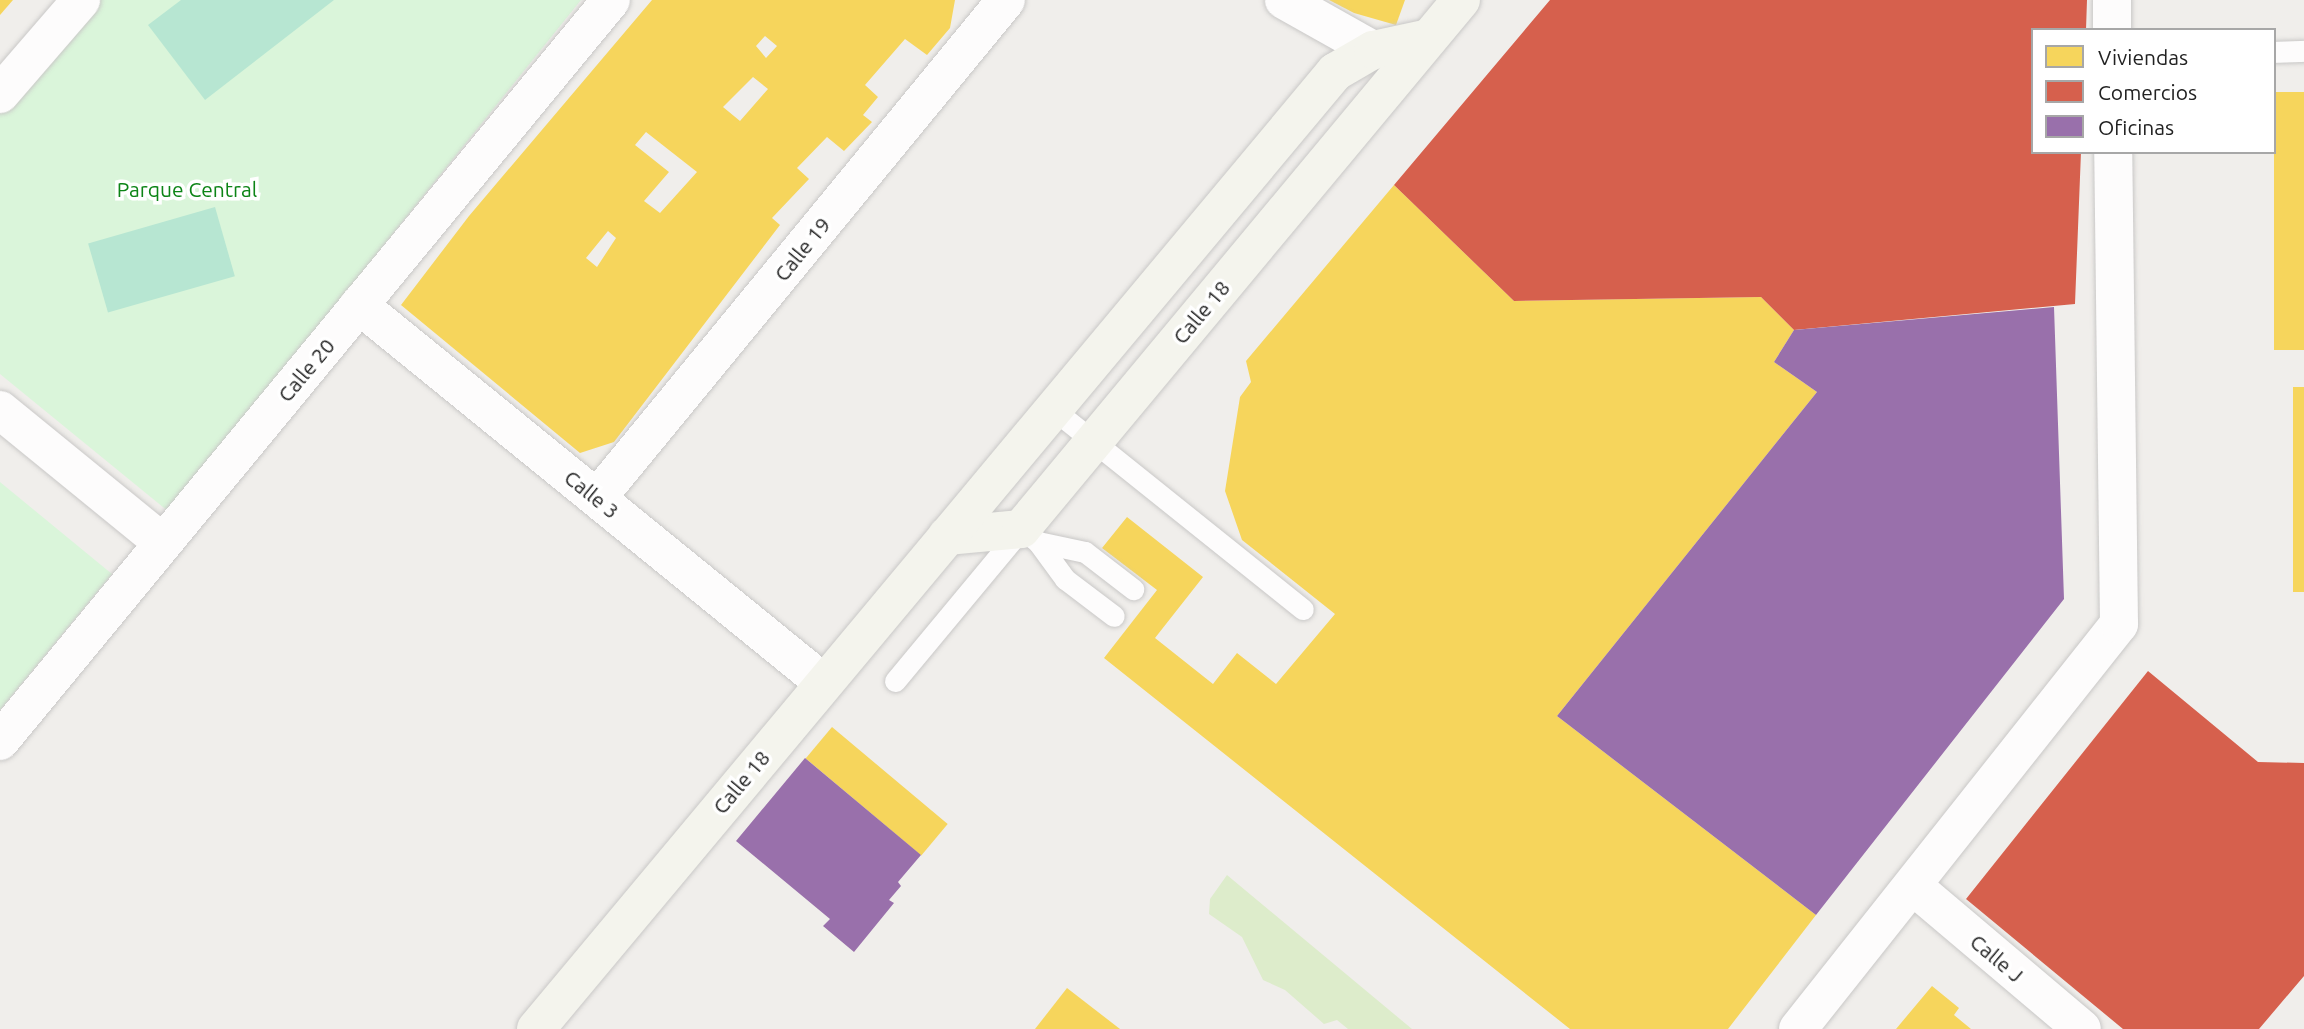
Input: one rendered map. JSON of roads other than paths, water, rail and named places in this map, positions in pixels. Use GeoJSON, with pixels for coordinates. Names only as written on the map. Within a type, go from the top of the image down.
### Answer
{"type":"FeatureCollection","features":[{"type":"Feature","properties":{"kind":"street"},"geometry":{"type":"LineString","coordinates":[[0,94],[81,0]]}},
{"type":"Feature","properties":{"kind":"street","name":"Calle 20"},"geometry":{"type":"LineString","coordinates":[[0,741],[611,0]]}},
{"type":"Feature","properties":{"kind":"street","name":"Calle 19"},"geometry":{"type":"LineString","coordinates":[[597,498],[1006,0]]}},
{"type":"Feature","properties":{"kind":"street"},"geometry":{"type":"LineString","coordinates":[[1284,0],[1373,50]]}},
{"type":"Feature","properties":{"kind":"street","name":"Calle 18"},"geometry":{"type":"LineString","coordinates":[[1029,536],[1093,441],[1461,0]]}},
{"type":"Feature","properties":{"kind":"street"},"geometry":{"type":"LineString","coordinates":[[2112,0],[2112,28]]}},
{"type":"Feature","properties":{"kind":"street","name":"Calle 18"},"geometry":{"type":"LineString","coordinates":[[536,1029],[1335,72],[1373,50],[1429,38]]}},
{"type":"Feature","properties":{"kind":"street"},"geometry":{"type":"LineString","coordinates":[[1798,1029],[2119,624],[2113,154]]}},
{"type":"Feature","properties":{"kind":"street","name":"Calle 3"},"geometry":{"type":"LineString","coordinates":[[359,305],[824,683]]}},
{"type":"Feature","properties":{"kind":"street"},"geometry":{"type":"LineString","coordinates":[[0,410],[163,543]]}},
{"type":"Feature","properties":{"kind":"street"},"geometry":{"type":"LineString","coordinates":[[947,536],[1029,536]]}},
{"type":"Feature","properties":{"kind":"street","name":"Calle J"},"geometry":{"type":"LineString","coordinates":[[1913,887],[2082,1029]]}},
{"type":"Feature","properties":{"kind":"lane"},"geometry":{"type":"LineString","coordinates":[[2276,51],[2304,51]]}},
{"type":"Feature","properties":{"kind":"lane"},"geometry":{"type":"LineString","coordinates":[[1053,409],[1303,609]]}},
{"type":"Feature","properties":{"kind":"lane"},"geometry":{"type":"LineString","coordinates":[[1029,536],[1085,552],[1133,589]]}},
{"type":"Feature","properties":{"kind":"lane"},"geometry":{"type":"LineString","coordinates":[[1029,536],[1065,579],[1114,616]]}},
{"type":"Feature","properties":{"kind":"lane"},"geometry":{"type":"LineString","coordinates":[[895,681],[1029,536]]}},
{"type":"Feature","properties":{"kind":"park label","name":"Parque Central"},"geometry":{"type":"Point","coordinates":[187,189]}}]}
